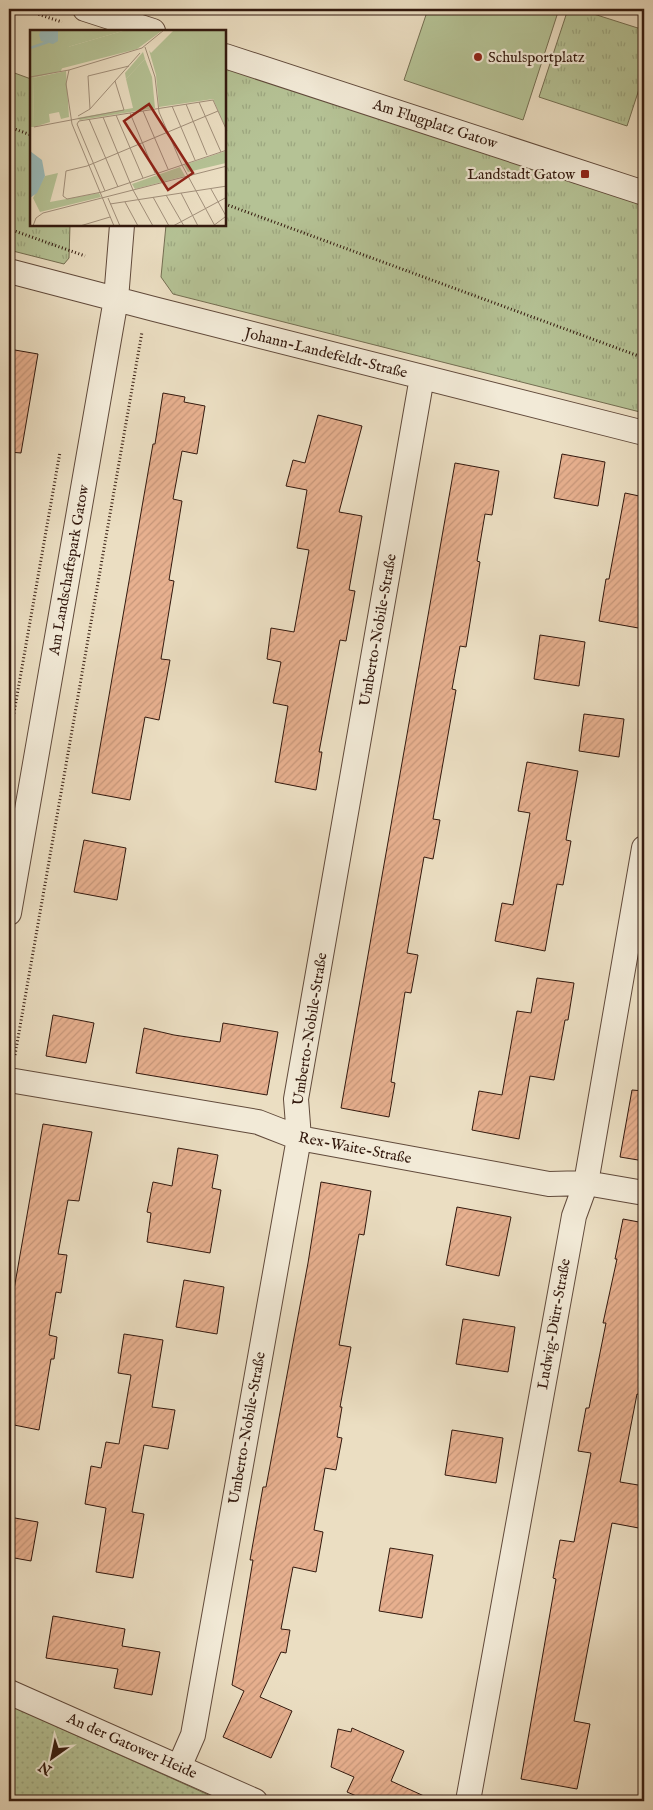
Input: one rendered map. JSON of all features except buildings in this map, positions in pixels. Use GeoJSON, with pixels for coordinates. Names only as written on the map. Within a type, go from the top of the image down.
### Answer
{"type":"FeatureCollection","features":[{"type":"Feature","properties":{"kind":"street"},"geometry":{"type":"LineString","coordinates":[[85,9],[142,24]]}},
{"type":"Feature","properties":{"kind":"street","name":"Am Flugplatz Gatow"},"geometry":{"type":"LineString","coordinates":[[226,56],[644,193]]}},
{"type":"Feature","properties":{"kind":"street","name":"Am Landschaftspark Gatow"},"geometry":{"type":"LineString","coordinates":[[9,913],[116,299],[122,226]]}},
{"type":"Feature","properties":{"kind":"street","name":"Johann-Landefeldt-Straße"},"geometry":{"type":"LineString","coordinates":[[9,271],[644,433]]}},
{"type":"Feature","properties":{"kind":"street","name":"Umberto-Nobile-Straße"},"geometry":{"type":"LineString","coordinates":[[179,1767],[193,1735],[299,1138],[296,1099],[422,377]]}},
{"type":"Feature","properties":{"kind":"street","name":"Ludwig-Dürr-Straße"},"geometry":{"type":"LineString","coordinates":[[468,1801],[574,1216],[586,1183],[644,848]]}},
{"type":"Feature","properties":{"kind":"street","name":"Rex-Waite-Straße"},"geometry":{"type":"LineString","coordinates":[[10,1080],[258,1122],[299,1138],[549,1184],[586,1183],[644,1193]]}},
{"type":"Feature","properties":{"kind":"street","name":"An der Gatower Heide"},"geometry":{"type":"LineString","coordinates":[[9,1692],[255,1801]]}},
{"type":"Feature","properties":{"kind":"path"},"geometry":{"type":"LineString","coordinates":[[22,9],[66,23]]}},
{"type":"Feature","properties":{"kind":"path"},"geometry":{"type":"LineString","coordinates":[[9,127],[30,135]]}},
{"type":"Feature","properties":{"kind":"path"},"geometry":{"type":"LineString","coordinates":[[226,204],[644,358]]}},
{"type":"Feature","properties":{"kind":"path"},"geometry":{"type":"LineString","coordinates":[[9,229],[85,256]]}},
{"type":"Feature","properties":{"kind":"path"},"geometry":{"type":"LineString","coordinates":[[10,1080],[142,338],[142,306]]}},
{"type":"Feature","properties":{"kind":"path"},"geometry":{"type":"LineString","coordinates":[[9,742],[60,449]]}},
{"type":"Feature","properties":{"kind":"green space","name":"Schulsportplatz"},"geometry":{"type":"Polygon","coordinates":[[[428,9],[559,9],[523,120],[404,80],[428,9]]]}},
{"type":"Feature","properties":{"kind":"green space"},"geometry":{"type":"Polygon","coordinates":[[[568,9],[578,9],[644,30],[644,74],[627,126],[539,97],[568,9]]]}},
{"type":"Feature","properties":{"kind":"green space"},"geometry":{"type":"Polygon","coordinates":[[[226,68],[644,205],[644,413],[173,294],[161,277],[166,226],[226,226],[226,68]]]}},
{"type":"Feature","properties":{"kind":"green space"},"geometry":{"type":"Polygon","coordinates":[[[9,71],[30,79],[30,226],[70,226],[69,258],[64,264],[9,250],[9,71]]]}},
{"type":"Feature","properties":{"kind":"green space"},"geometry":{"type":"Polygon","coordinates":[[[9,1705],[222,1801],[9,1801],[9,1705]]]}},
{"type":"Feature","properties":{"kind":"place","name":"Schulsportplatz"},"geometry":{"type":"Point","coordinates":[478,57]}},
{"type":"Feature","properties":{"kind":"place","name":"Landstadt Gatow"},"geometry":{"type":"Point","coordinates":[585,174]}}]}
